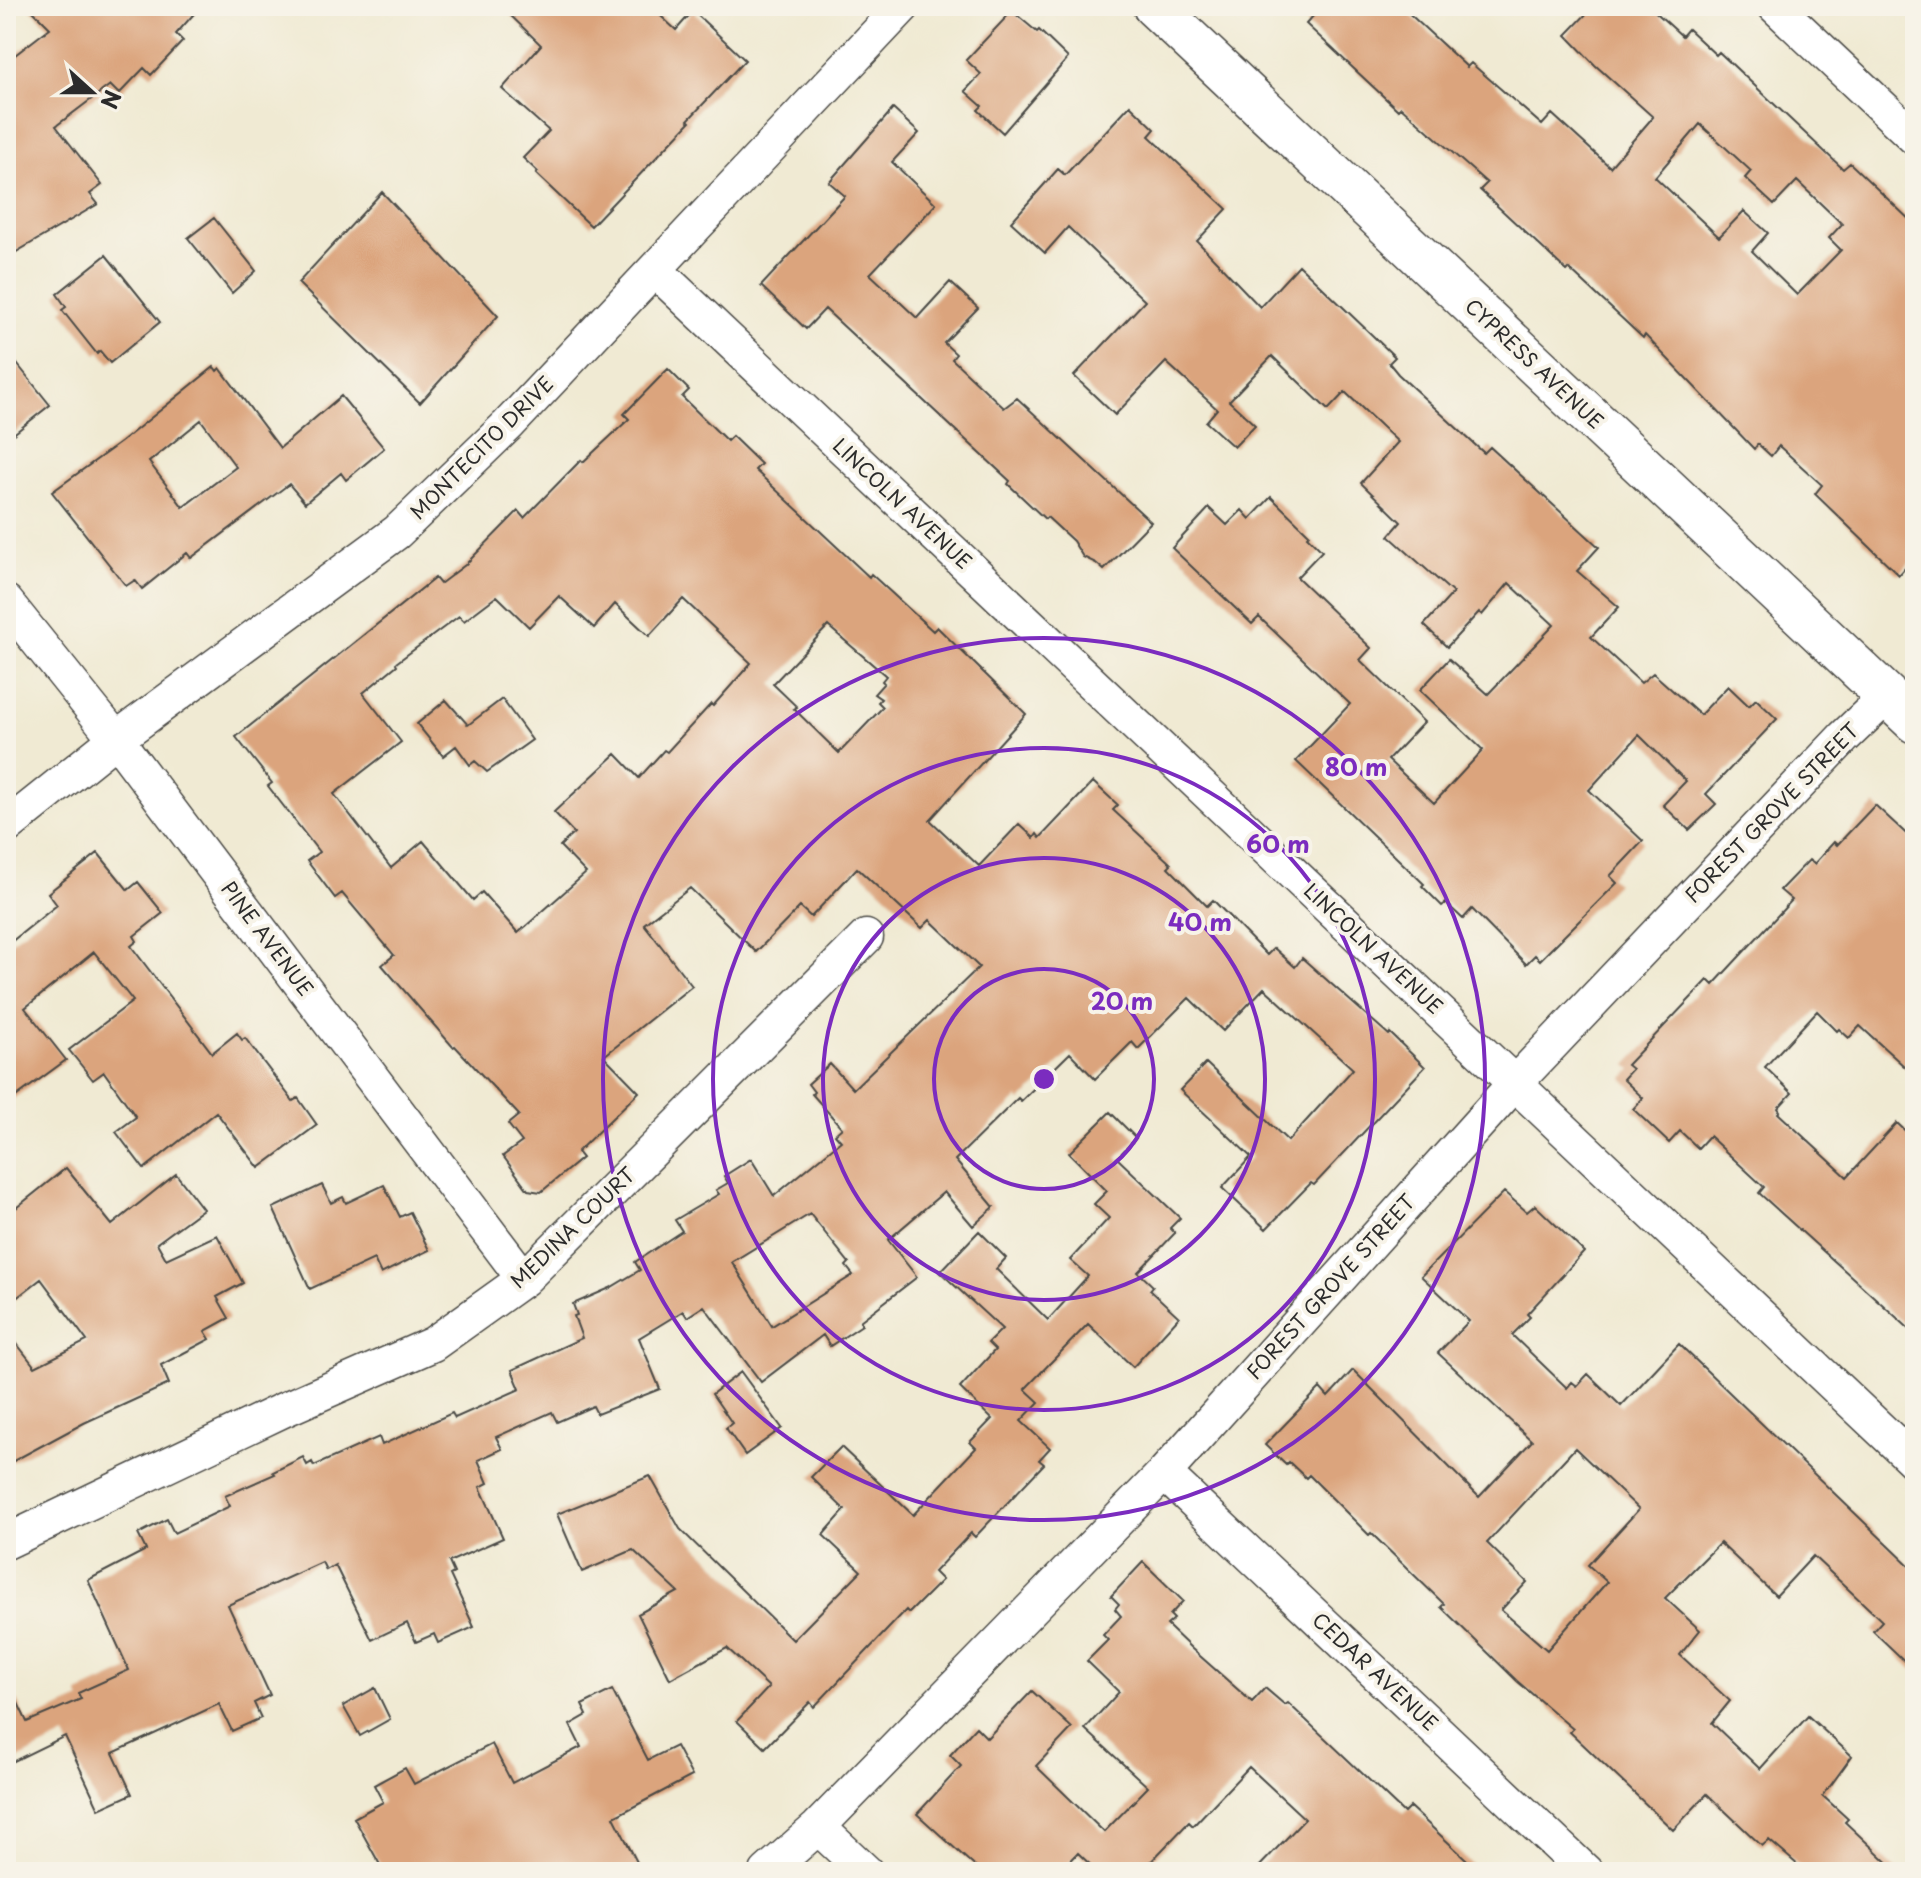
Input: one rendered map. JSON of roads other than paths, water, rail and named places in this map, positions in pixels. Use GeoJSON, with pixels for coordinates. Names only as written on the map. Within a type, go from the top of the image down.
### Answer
{"type":"FeatureCollection","features":[{"type":"Feature","properties":{"kind":"street","name":"MONTECITO DRIVE"},"geometry":{"type":"LineString","coordinates":[[6,827],[116,739],[397,532],[508,425],[903,6]]}},
{"type":"Feature","properties":{"kind":"street","name":"CYPRESS AVENUE"},"geometry":{"type":"LineString","coordinates":[[1154,6],[1901,709]]}},
{"type":"Feature","properties":{"kind":"street"},"geometry":{"type":"LineString","coordinates":[[1775,6],[1915,138]]}},
{"type":"Feature","properties":{"kind":"street","name":"LINCOLN AVENUE"},"geometry":{"type":"LineString","coordinates":[[656,271],[1915,1462]]}},
{"type":"Feature","properties":{"kind":"street","name":"PINE AVENUE"},"geometry":{"type":"LineString","coordinates":[[6,602],[116,739],[524,1279]]}},
{"type":"Feature","properties":{"kind":"street","name":"FOREST GROVE STREET"},"geometry":{"type":"LineString","coordinates":[[767,1872],[818,1827],[1164,1473],[1515,1083],[1844,737],[1901,709]]}},
{"type":"Feature","properties":{"kind":"street","name":"MEDINA COURT"},"geometry":{"type":"LineString","coordinates":[[6,1542],[283,1410],[433,1344],[524,1279],[866,937]]}},
{"type":"Feature","properties":{"kind":"street","name":"CEDAR AVENUE"},"geometry":{"type":"LineString","coordinates":[[1164,1473],[1586,1872]]}},
{"type":"Feature","properties":{"kind":"street"},"geometry":{"type":"LineString","coordinates":[[818,1827],[866,1872]]}}]}
